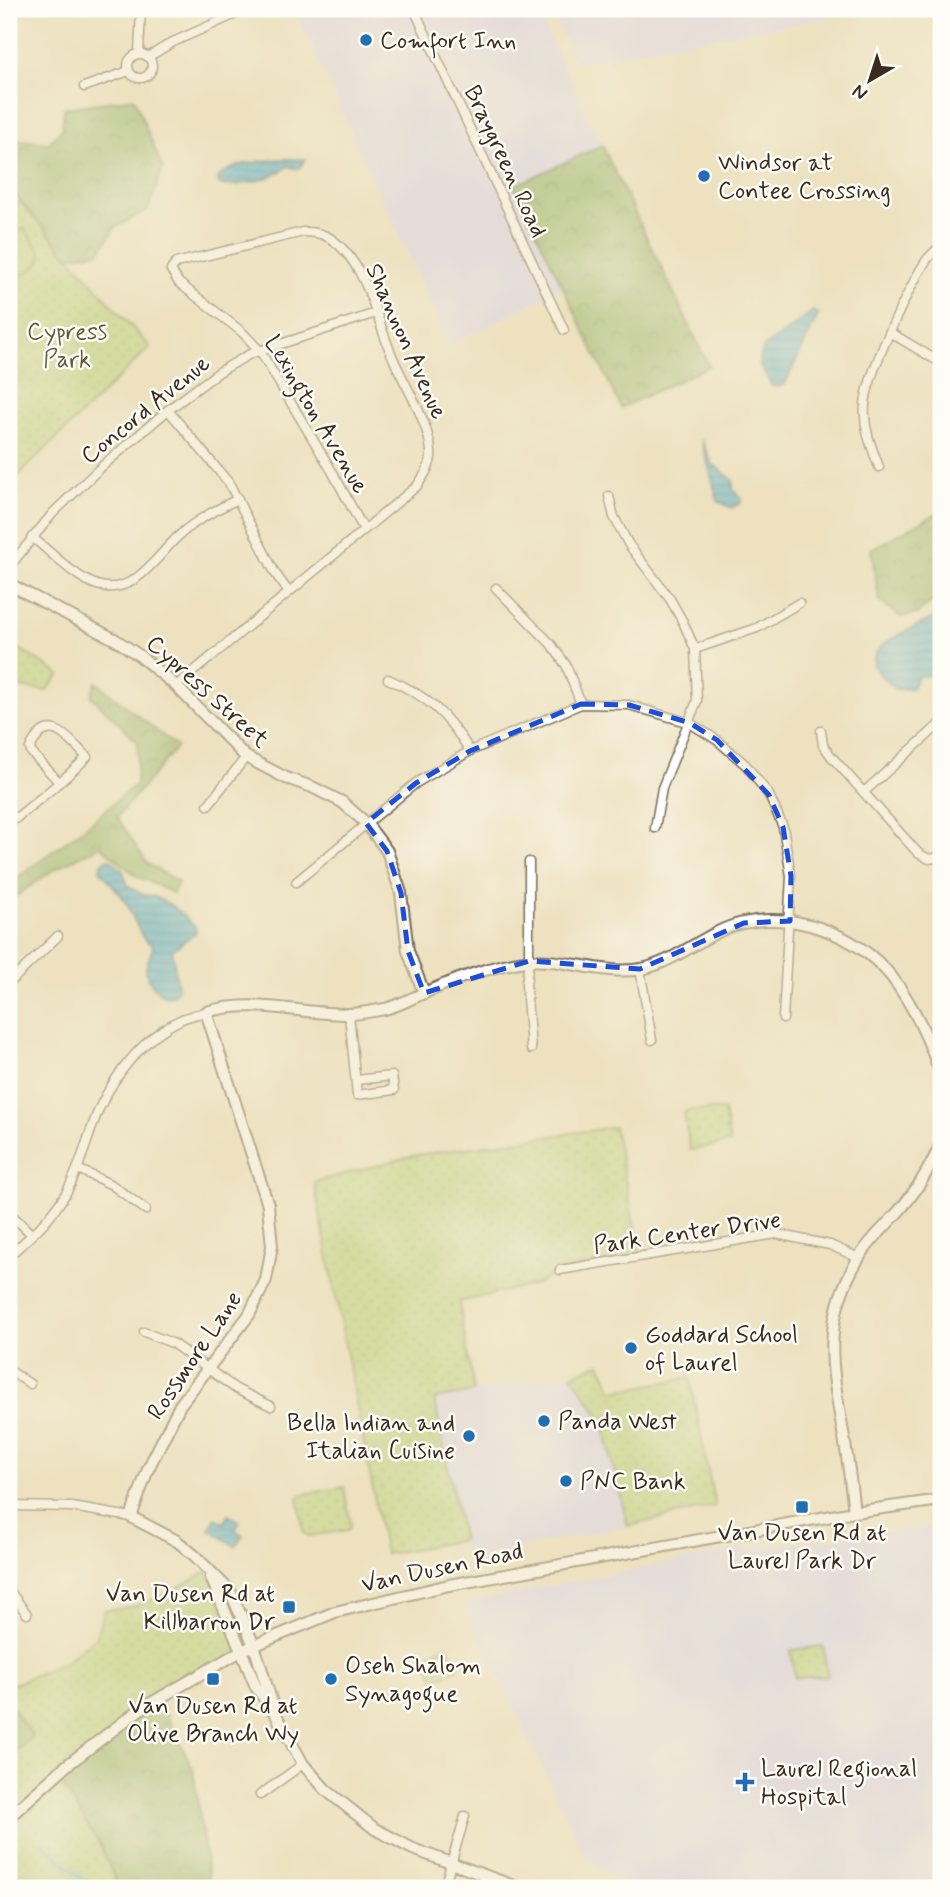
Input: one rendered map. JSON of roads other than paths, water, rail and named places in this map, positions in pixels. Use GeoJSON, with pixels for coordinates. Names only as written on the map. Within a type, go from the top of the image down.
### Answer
{"type":"FeatureCollection","features":[{"type":"Feature","properties":{"kind":"street"},"geometry":{"type":"LineString","coordinates":[[129,71],[136,77],[145,76],[151,70],[150,61],[144,55],[141,9]]}},
{"type":"Feature","properties":{"kind":"street"},"geometry":{"type":"LineString","coordinates":[[129,71],[131,58],[144,55],[247,9]]}},
{"type":"Feature","properties":{"kind":"street","name":"Braygreen Road"},"geometry":{"type":"LineString","coordinates":[[414,9],[564,330]]}},
{"type":"Feature","properties":{"kind":"street"},"geometry":{"type":"LineString","coordinates":[[936,9],[941,18]]}},
{"type":"Feature","properties":{"kind":"street"},"geometry":{"type":"LineString","coordinates":[[84,87],[129,71]]}},
{"type":"Feature","properties":{"kind":"street","name":"Shannon Avenue"},"geometry":{"type":"LineString","coordinates":[[171,270],[176,263],[303,232],[317,232],[333,240],[348,254],[363,281],[427,433],[432,455],[417,486],[363,528],[176,686]]}},
{"type":"Feature","properties":{"kind":"street"},"geometry":{"type":"LineString","coordinates":[[879,467],[867,436],[864,418],[869,383],[915,279],[928,258],[941,246]]}},
{"type":"Feature","properties":{"kind":"street","name":"Lexington Avenue"},"geometry":{"type":"LineString","coordinates":[[171,270],[179,283],[242,332],[260,351],[363,528]]}},
{"type":"Feature","properties":{"kind":"street","name":"Concord Avenue"},"geometry":{"type":"LineString","coordinates":[[9,566],[78,488],[168,410],[219,372],[260,351],[376,313]]}},
{"type":"Feature","properties":{"kind":"street"},"geometry":{"type":"LineString","coordinates":[[891,333],[941,363]]}},
{"type":"Feature","properties":{"kind":"street"},"geometry":{"type":"LineString","coordinates":[[168,410],[225,476],[275,573],[288,591]]}},
{"type":"Feature","properties":{"kind":"street"},"geometry":{"type":"LineString","coordinates":[[609,495],[614,517],[629,545],[670,599],[695,649],[697,701],[662,788],[655,828]]}},
{"type":"Feature","properties":{"kind":"street"},"geometry":{"type":"LineString","coordinates":[[33,537],[89,582],[105,587],[121,586],[132,583],[141,575],[184,530],[238,499]]}},
{"type":"Feature","properties":{"kind":"street","name":"Cypress Street"},"geometry":{"type":"LineString","coordinates":[[9,584],[116,640],[140,656],[176,686],[246,757],[342,802],[366,823],[387,851],[401,892],[408,951],[424,993]]}},
{"type":"Feature","properties":{"kind":"street"},"geometry":{"type":"LineString","coordinates":[[496,588],[551,644],[566,665],[581,704]]}},
{"type":"Feature","properties":{"kind":"street"},"geometry":{"type":"LineString","coordinates":[[695,649],[757,628],[799,603]]}},
{"type":"Feature","properties":{"kind":"street"},"geometry":{"type":"LineString","coordinates":[[388,679],[411,689],[437,707],[453,723],[470,751]]}},
{"type":"Feature","properties":{"kind":"street"},"geometry":{"type":"LineString","coordinates":[[296,882],[416,783],[470,751],[581,704],[629,705],[690,723],[717,740],[746,765],[769,795],[783,827],[791,876],[783,1019]]}},
{"type":"Feature","properties":{"kind":"street"},"geometry":{"type":"LineString","coordinates":[[864,792],[941,723]]}},
{"type":"Feature","properties":{"kind":"street"},"geometry":{"type":"LineString","coordinates":[[9,824],[59,782],[87,757],[57,730],[48,729],[32,744],[31,752],[59,782]]}},
{"type":"Feature","properties":{"kind":"street"},"geometry":{"type":"LineString","coordinates":[[821,731],[824,746],[918,853],[929,859],[941,857]]}},
{"type":"Feature","properties":{"kind":"street"},"geometry":{"type":"LineString","coordinates":[[208,805],[246,757]]}},
{"type":"Feature","properties":{"kind":"street"},"geometry":{"type":"LineString","coordinates":[[529,862],[527,984],[531,1049]]}},
{"type":"Feature","properties":{"kind":"street"},"geometry":{"type":"LineString","coordinates":[[9,1256],[52,1216],[78,1169],[99,1109],[125,1067],[158,1034],[181,1020],[229,1005],[349,1014],[389,1008],[462,977],[499,966],[529,961],[640,969],[685,951],[712,933],[744,923],[790,921],[830,931],[867,953],[891,977],[910,1007],[941,1075]]}},
{"type":"Feature","properties":{"kind":"street"},"geometry":{"type":"LineString","coordinates":[[9,983],[58,936]]}},
{"type":"Feature","properties":{"kind":"street"},"geometry":{"type":"LineString","coordinates":[[640,969],[652,1040]]}},
{"type":"Feature","properties":{"kind":"street","name":"Rossmore Lane"},"geometry":{"type":"LineString","coordinates":[[131,1517],[148,1469],[180,1405],[249,1315],[266,1280],[272,1246],[268,1205],[206,1012]]}},
{"type":"Feature","properties":{"kind":"street"},"geometry":{"type":"LineString","coordinates":[[349,1014],[357,1095],[394,1090],[392,1076],[356,1080]]}},
{"type":"Feature","properties":{"kind":"street"},"geometry":{"type":"LineString","coordinates":[[854,1512],[848,1461],[831,1368],[834,1319],[840,1296],[859,1258],[876,1234],[898,1213],[915,1191],[941,1144]]}},
{"type":"Feature","properties":{"kind":"street"},"geometry":{"type":"LineString","coordinates":[[78,1169],[112,1185],[146,1210]]}},
{"type":"Feature","properties":{"kind":"street"},"geometry":{"type":"LineString","coordinates":[[9,1212],[32,1235]]}},
{"type":"Feature","properties":{"kind":"street","name":"Park Center Drive"},"geometry":{"type":"LineString","coordinates":[[560,1270],[776,1234],[830,1245],[859,1258]]}},
{"type":"Feature","properties":{"kind":"street"},"geometry":{"type":"LineString","coordinates":[[144,1332],[172,1343],[236,1389],[271,1406]]}},
{"type":"Feature","properties":{"kind":"street"},"geometry":{"type":"LineString","coordinates":[[9,1370],[30,1384]]}},
{"type":"Feature","properties":{"kind":"street","name":"Van Dusen Road"},"geometry":{"type":"LineString","coordinates":[[9,1817],[66,1766],[139,1710],[241,1651],[335,1612],[404,1594],[854,1512],[941,1500]]}},
{"type":"Feature","properties":{"kind":"street"},"geometry":{"type":"LineString","coordinates":[[9,1506],[72,1507],[131,1517],[177,1541],[230,1591],[254,1645],[275,1713]]}},
{"type":"Feature","properties":{"kind":"street"},"geometry":{"type":"LineString","coordinates":[[208,1571],[256,1687],[275,1713],[303,1764],[326,1790],[375,1829],[413,1849],[519,1888]]}},
{"type":"Feature","properties":{"kind":"street"},"geometry":{"type":"LineString","coordinates":[[9,1590],[27,1614]]}},
{"type":"Feature","properties":{"kind":"street"},"geometry":{"type":"LineString","coordinates":[[260,1795],[303,1764]]}},
{"type":"Feature","properties":{"kind":"street"},"geometry":{"type":"LineString","coordinates":[[444,1888],[465,1816]]}},
{"type":"Feature","properties":{"kind":"water"},"geometry":{"type":"Polygon","coordinates":[[[276,159],[306,159],[298,169],[288,166],[274,175],[256,181],[220,185],[217,179],[237,166],[276,159]]]}},
{"type":"Feature","properties":{"kind":"water"},"geometry":{"type":"Polygon","coordinates":[[[813,311],[819,314],[785,384],[772,386],[759,364],[763,348],[813,311]]]}},
{"type":"Feature","properties":{"kind":"water"},"geometry":{"type":"Polygon","coordinates":[[[701,439],[712,463],[733,480],[733,489],[742,499],[740,504],[731,508],[718,501],[701,439]]]}},
{"type":"Feature","properties":{"kind":"water"},"geometry":{"type":"Polygon","coordinates":[[[941,613],[941,669],[932,675],[918,676],[912,688],[897,690],[879,674],[873,664],[875,655],[889,640],[941,613]]]}},
{"type":"Feature","properties":{"kind":"water"},"geometry":{"type":"Polygon","coordinates":[[[107,859],[123,871],[128,885],[141,894],[154,896],[174,907],[195,927],[196,933],[172,950],[178,988],[174,994],[169,996],[158,992],[149,980],[146,968],[153,946],[143,938],[124,899],[100,870],[101,864],[107,859]]]}},
{"type":"Feature","properties":{"kind":"water"},"geometry":{"type":"Polygon","coordinates":[[[229,1515],[240,1522],[235,1530],[243,1535],[235,1546],[209,1529],[216,1518],[224,1523],[229,1515]]]}},
{"type":"Feature","properties":{"kind":"waterway"},"geometry":{"type":"LineString","coordinates":[[42,1842],[92,1888]]}},
{"type":"Feature","properties":{"kind":"waterway"},"geometry":{"type":"LineString","coordinates":[[12,1870],[34,1888]]}},
{"type":"Feature","properties":{"kind":"place","name":"Comfort Inn"},"geometry":{"type":"Point","coordinates":[366,40]}},
{"type":"Feature","properties":{"kind":"place","name":"Windsor at Contee Crossing"},"geometry":{"type":"Point","coordinates":[704,176]}},
{"type":"Feature","properties":{"kind":"place","name":"Goddard School of Laurel"},"geometry":{"type":"Point","coordinates":[631,1348]}},
{"type":"Feature","properties":{"kind":"place","name":"Panda West"},"geometry":{"type":"Point","coordinates":[544,1421]}},
{"type":"Feature","properties":{"kind":"place","name":"Bella Indian and Italian Cuisine"},"geometry":{"type":"Point","coordinates":[469,1436]}},
{"type":"Feature","properties":{"kind":"place","name":"PNC Bank"},"geometry":{"type":"Point","coordinates":[566,1481]}},
{"type":"Feature","properties":{"kind":"place","name":"Van Dusen Rd at Laurel Park Dr"},"geometry":{"type":"Point","coordinates":[802,1507]}},
{"type":"Feature","properties":{"kind":"place","name":"Van Dusen Rd at Killbarron Dr"},"geometry":{"type":"Point","coordinates":[289,1607]}},
{"type":"Feature","properties":{"kind":"place","name":"Van Dusen Rd at Olive Branch Wy"},"geometry":{"type":"Point","coordinates":[213,1679]}},
{"type":"Feature","properties":{"kind":"place","name":"Oseh Shalom Synagogue"},"geometry":{"type":"Point","coordinates":[331,1679]}},
{"type":"Feature","properties":{"kind":"place","name":"Laurel Regional Hospital"},"geometry":{"type":"Point","coordinates":[745,1782]}},
{"type":"Feature","properties":{"kind":"park label","name":"Cypress Park"},"geometry":{"type":"Point","coordinates":[67,345]}}]}
